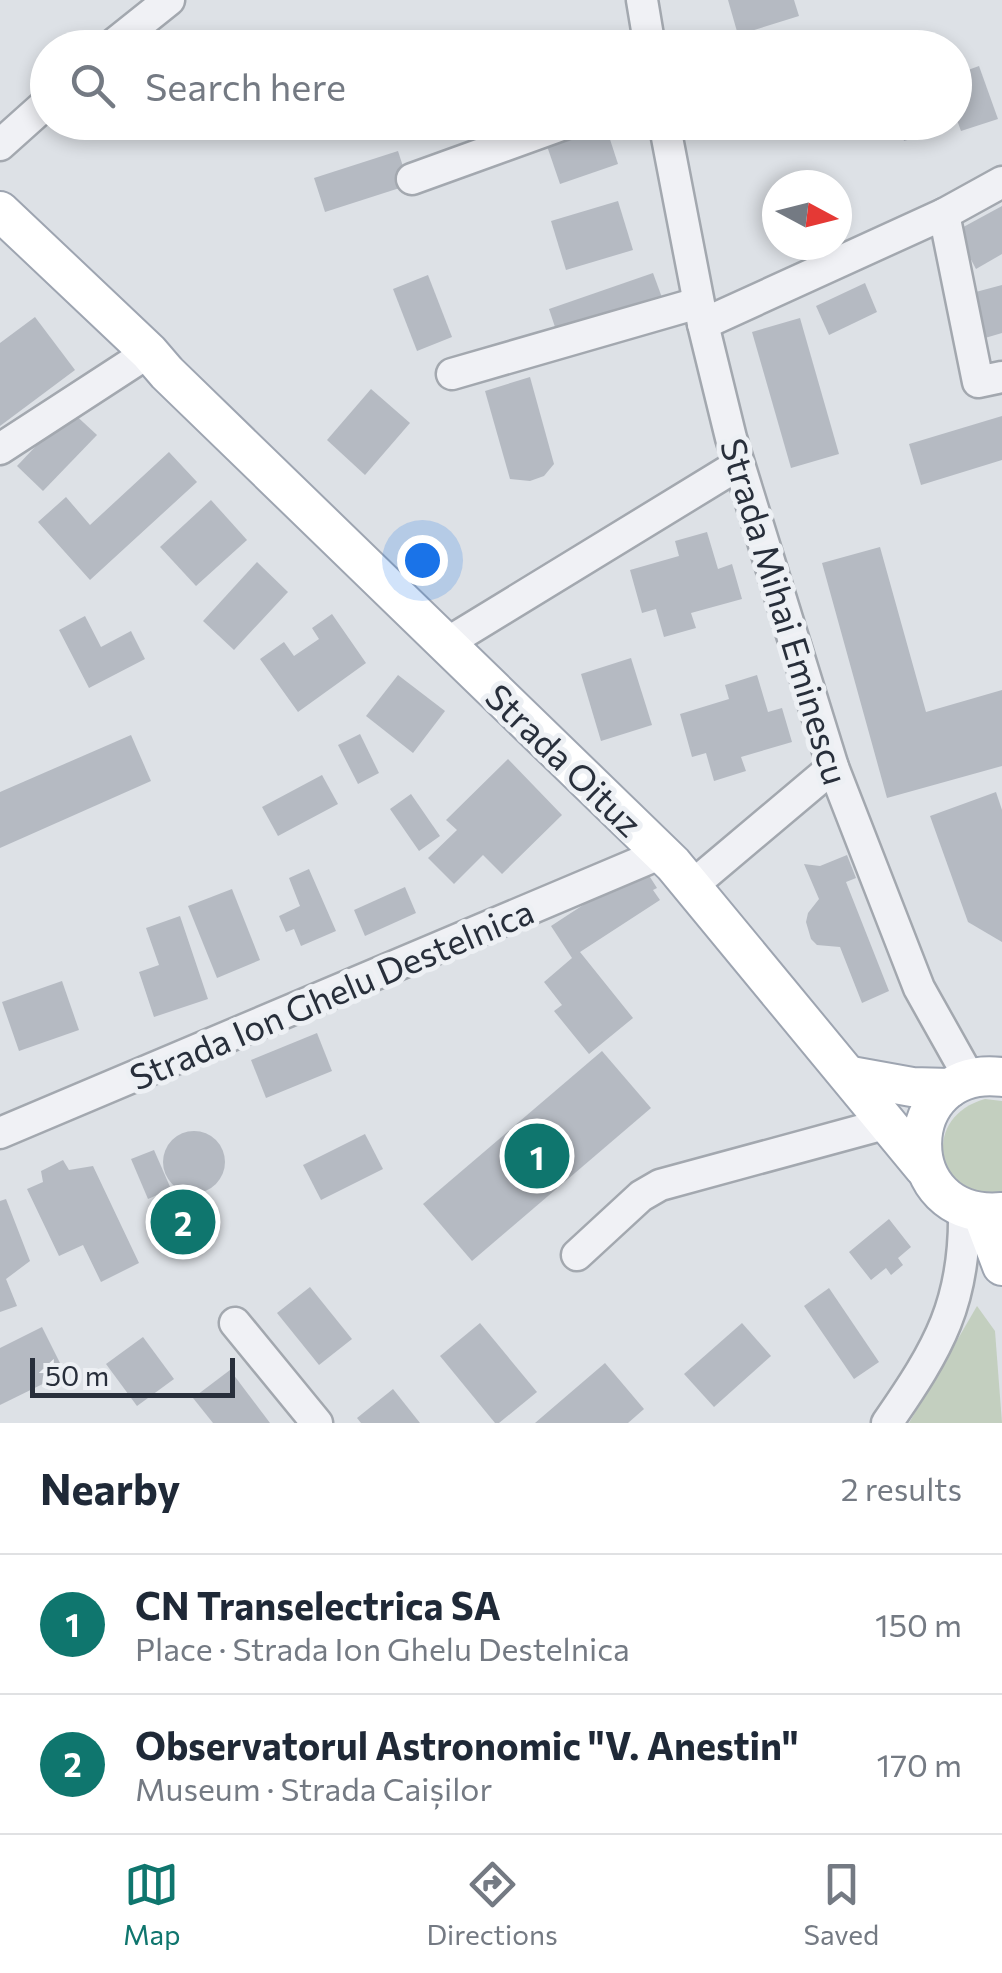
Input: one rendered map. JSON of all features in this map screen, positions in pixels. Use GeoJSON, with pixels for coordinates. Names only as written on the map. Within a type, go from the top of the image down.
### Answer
{"type":"FeatureCollection","features":[{"type":"Feature","properties":{"kind":"main road","name":"Strada Oituz"},"geometry":{"type":"LineString","coordinates":[[0,212],[662,852],[850,1076],[934,1185],[947,1199],[982,1211]]}},
{"type":"Feature","properties":{"kind":"main road"},"geometry":{"type":"LineString","coordinates":[[850,1076],[912,1088],[974,1081]]}},
{"type":"Feature","properties":{"kind":"main road"},"geometry":{"type":"LineString","coordinates":[[924,1168],[920,1146],[923,1124],[934,1104],[974,1081]]}},
{"type":"Feature","properties":{"kind":"main road"},"geometry":{"type":"LineString","coordinates":[[982,1211],[1002,1266]]}},
{"type":"Feature","properties":{"kind":"street"},"geometry":{"type":"LineString","coordinates":[[132,30],[169,0]]}},
{"type":"Feature","properties":{"kind":"street"},"geometry":{"type":"LineString","coordinates":[[642,0],[647,30]]}},
{"type":"Feature","properties":{"kind":"street"},"geometry":{"type":"LineString","coordinates":[[0,145],[30,118]]}},
{"type":"Feature","properties":{"kind":"street"},"geometry":{"type":"LineString","coordinates":[[412,179],[520,140]]}},
{"type":"Feature","properties":{"kind":"street","name":"Strada Mihai Eminescu"},"geometry":{"type":"LineString","coordinates":[[667,140],[700,314],[738,465],[833,767],[918,988],[974,1081]]}},
{"type":"Feature","properties":{"kind":"street"},"geometry":{"type":"LineString","coordinates":[[452,374],[700,314],[944,214],[1002,182]]}},
{"type":"Feature","properties":{"kind":"street"},"geometry":{"type":"LineString","coordinates":[[944,214],[978,382],[1002,376]]}},
{"type":"Feature","properties":{"kind":"street"},"geometry":{"type":"LineString","coordinates":[[0,448],[149,352]]}},
{"type":"Feature","properties":{"kind":"street"},"geometry":{"type":"LineString","coordinates":[[447,643],[738,465]]}},
{"type":"Feature","properties":{"kind":"street"},"geometry":{"type":"LineString","coordinates":[[693,885],[833,767]]}},
{"type":"Feature","properties":{"kind":"street","name":"Strada Ion Ghelu Destelnica"},"geometry":{"type":"LineString","coordinates":[[0,1133],[662,852]]}},
{"type":"Feature","properties":{"kind":"street"},"geometry":{"type":"LineString","coordinates":[[577,1255],[641,1196],[660,1185],[888,1123]]}},
{"type":"Feature","properties":{"kind":"street"},"geometry":{"type":"LineString","coordinates":[[887,1423],[916,1382],[947,1324],[963,1261],[982,1211]]}},
{"type":"Feature","properties":{"kind":"street"},"geometry":{"type":"LineString","coordinates":[[236,1323],[316,1423]]}},
{"type":"Feature","properties":{"kind":"green space"},"geometry":{"type":"Polygon","coordinates":[[[985,1099],[1002,1101],[1002,1193],[979,1191],[962,1183],[950,1171],[944,1155],[944,1138],[951,1122],[964,1108],[985,1099]]]}},
{"type":"Feature","properties":{"kind":"green space"},"geometry":{"type":"Polygon","coordinates":[[[977,1306],[995,1331],[1002,1423],[909,1423],[977,1306]]]}},
{"type":"Feature","properties":{"kind":"building"},"geometry":{"type":"Polygon","coordinates":[[[728,0],[794,0],[799,16],[754,30],[737,30],[728,0]]]}},
{"type":"Feature","properties":{"kind":"building"},"geometry":{"type":"Polygon","coordinates":[[[979,66],[998,119],[972,127],[972,69],[979,66]]]}},
{"type":"Feature","properties":{"kind":"building"},"geometry":{"type":"Polygon","coordinates":[[[566,140],[610,140],[618,164],[560,184],[547,146],[566,140]]]}},
{"type":"Feature","properties":{"kind":"building"},"geometry":{"type":"Polygon","coordinates":[[[398,151],[409,185],[325,212],[314,178],[398,151]]]}},
{"type":"Feature","properties":{"kind":"building"},"geometry":{"type":"Polygon","coordinates":[[[618,201],[633,250],[566,270],[551,221],[618,201]]]}},
{"type":"Feature","properties":{"kind":"building"},"geometry":{"type":"Polygon","coordinates":[[[1002,206],[1002,254],[976,269],[956,231],[1002,206]]]}},
{"type":"Feature","properties":{"kind":"building"},"geometry":{"type":"Polygon","coordinates":[[[653,273],[664,303],[559,339],[549,309],[653,273]]]}},
{"type":"Feature","properties":{"kind":"building"},"geometry":{"type":"Polygon","coordinates":[[[428,275],[452,337],[417,351],[393,289],[428,275]]]}},
{"type":"Feature","properties":{"kind":"building"},"geometry":{"type":"Polygon","coordinates":[[[865,283],[877,312],[829,335],[816,306],[865,283]]]}},
{"type":"Feature","properties":{"kind":"building"},"geometry":{"type":"Polygon","coordinates":[[[1002,285],[1002,333],[985,338],[972,293],[1002,285]]]}},
{"type":"Feature","properties":{"kind":"building"},"geometry":{"type":"Polygon","coordinates":[[[35,317],[75,370],[0,426],[0,343],[35,317]]]}},
{"type":"Feature","properties":{"kind":"building"},"geometry":{"type":"Polygon","coordinates":[[[800,318],[839,454],[791,468],[752,332],[800,318]]]}},
{"type":"Feature","properties":{"kind":"building"},"geometry":{"type":"Polygon","coordinates":[[[530,377],[554,464],[544,476],[530,481],[510,479],[485,391],[530,377]]]}},
{"type":"Feature","properties":{"kind":"building"},"geometry":{"type":"Polygon","coordinates":[[[371,389],[410,423],[365,475],[327,440],[371,389]]]}},
{"type":"Feature","properties":{"kind":"building"},"geometry":{"type":"Polygon","coordinates":[[[70,410],[97,435],[43,491],[17,466],[70,410]]]}},
{"type":"Feature","properties":{"kind":"building"},"geometry":{"type":"Polygon","coordinates":[[[1002,416],[1002,460],[921,485],[909,444],[1002,416]]]}},
{"type":"Feature","properties":{"kind":"building"},"geometry":{"type":"Polygon","coordinates":[[[169,452],[197,482],[90,580],[38,522],[66,497],[90,525],[169,452]]]}},
{"type":"Feature","properties":{"kind":"building"},"geometry":{"type":"Polygon","coordinates":[[[211,500],[247,540],[196,586],[160,547],[211,500]]]}},
{"type":"Feature","properties":{"kind":"building"},"geometry":{"type":"Polygon","coordinates":[[[707,532],[718,569],[732,564],[742,599],[691,613],[696,628],[664,637],[656,609],[642,613],[630,570],[679,556],[675,541],[707,532]]]}},
{"type":"Feature","properties":{"kind":"building"},"geometry":{"type":"Polygon","coordinates":[[[880,547],[926,712],[1002,690],[1002,766],[887,798],[822,563],[880,547]]]}},
{"type":"Feature","properties":{"kind":"building"},"geometry":{"type":"Polygon","coordinates":[[[257,562],[288,592],[234,650],[203,621],[257,562]]]}},
{"type":"Feature","properties":{"kind":"building"},"geometry":{"type":"Polygon","coordinates":[[[332,614],[366,663],[298,712],[260,659],[284,642],[294,656],[319,639],[312,628],[332,614]]]}},
{"type":"Feature","properties":{"kind":"building"},"geometry":{"type":"Polygon","coordinates":[[[85,616],[101,647],[131,631],[145,659],[89,688],[59,630],[85,616]]]}},
{"type":"Feature","properties":{"kind":"building"},"geometry":{"type":"Polygon","coordinates":[[[631,658],[652,725],[601,741],[581,674],[631,658]]]}},
{"type":"Feature","properties":{"kind":"building"},"geometry":{"type":"Polygon","coordinates":[[[398,675],[445,711],[413,753],[366,716],[398,675]]]}},
{"type":"Feature","properties":{"kind":"building"},"geometry":{"type":"Polygon","coordinates":[[[757,675],[768,712],[782,708],[792,742],[741,757],[746,771],[714,781],[706,753],[692,757],[680,714],[729,699],[725,685],[757,675]]]}},
{"type":"Feature","properties":{"kind":"building"},"geometry":{"type":"Polygon","coordinates":[[[360,734],[379,773],[358,784],[338,745],[360,734]]]}},
{"type":"Feature","properties":{"kind":"building"},"geometry":{"type":"Polygon","coordinates":[[[131,735],[151,781],[0,848],[0,792],[131,735]]]}},
{"type":"Feature","properties":{"kind":"building"},"geometry":{"type":"Polygon","coordinates":[[[508,759],[562,815],[502,874],[483,855],[454,884],[428,858],[457,830],[446,820],[508,759]]]}},
{"type":"Feature","properties":{"kind":"building"},"geometry":{"type":"Polygon","coordinates":[[[322,775],[338,804],[278,836],[262,807],[322,775]]]}},
{"type":"Feature","properties":{"kind":"building"},"geometry":{"type":"Polygon","coordinates":[[[996,792],[1002,810],[1002,942],[968,922],[930,816],[996,792]]]}},
{"type":"Feature","properties":{"kind":"building"},"geometry":{"type":"Polygon","coordinates":[[[411,794],[440,836],[419,851],[390,809],[411,794]]]}},
{"type":"Feature","properties":{"kind":"building"},"geometry":{"type":"Polygon","coordinates":[[[847,855],[856,878],[846,882],[889,991],[862,1003],[840,947],[817,945],[806,922],[819,899],[804,864],[820,866],[847,855]]]}},
{"type":"Feature","properties":{"kind":"building"},"geometry":{"type":"Polygon","coordinates":[[[643,866],[660,900],[580,952],[633,1018],[589,1054],[554,1011],[562,1005],[544,982],[572,958],[551,926],[643,866]]]}},
{"type":"Feature","properties":{"kind":"building"},"geometry":{"type":"Polygon","coordinates":[[[309,869],[336,931],[301,946],[294,929],[286,932],[279,916],[300,906],[289,878],[309,869]]]}},
{"type":"Feature","properties":{"kind":"building"},"geometry":{"type":"Polygon","coordinates":[[[405,887],[416,913],[365,936],[354,910],[405,887]]]}},
{"type":"Feature","properties":{"kind":"building"},"geometry":{"type":"Polygon","coordinates":[[[232,889],[260,960],[217,978],[188,906],[232,889]]]}},
{"type":"Feature","properties":{"kind":"building"},"geometry":{"type":"Polygon","coordinates":[[[180,916],[208,999],[154,1017],[139,972],[159,965],[146,928],[180,916]]]}},
{"type":"Feature","properties":{"kind":"building"},"geometry":{"type":"Polygon","coordinates":[[[62,981],[79,1030],[19,1051],[2,1002],[62,981]]]}},
{"type":"Feature","properties":{"kind":"building"},"geometry":{"type":"Polygon","coordinates":[[[317,1033],[332,1071],[266,1098],[251,1060],[317,1033]]]}},
{"type":"Feature","properties":{"kind":"building"},"geometry":{"type":"Polygon","coordinates":[[[602,1051],[651,1108],[472,1261],[423,1204],[602,1051]]]}},
{"type":"Feature","properties":{"kind":"building"},"geometry":{"type":"Polygon","coordinates":[[[194,1131],[216,1140],[225,1162],[216,1184],[194,1193],[172,1184],[163,1162],[172,1140],[194,1131]]]}},
{"type":"Feature","properties":{"kind":"building"},"geometry":{"type":"Polygon","coordinates":[[[365,1134],[383,1169],[321,1200],[303,1165],[365,1134]]]}},
{"type":"Feature","properties":{"kind":"building"},"geometry":{"type":"Polygon","coordinates":[[[154,1150],[171,1189],[148,1199],[131,1159],[154,1150]]]}},
{"type":"Feature","properties":{"kind":"building"},"geometry":{"type":"Polygon","coordinates":[[[63,1160],[69,1170],[93,1166],[139,1263],[101,1282],[83,1245],[59,1256],[27,1189],[43,1182],[41,1171],[63,1160]]]}},
{"type":"Feature","properties":{"kind":"building"},"geometry":{"type":"Polygon","coordinates":[[[6,1199],[30,1261],[6,1279],[17,1306],[0,1312],[0,1201],[6,1199]]]}},
{"type":"Feature","properties":{"kind":"building"},"geometry":{"type":"Polygon","coordinates":[[[889,1219],[911,1247],[898,1258],[903,1265],[891,1275],[886,1268],[871,1280],[849,1252],[889,1219]]]}},
{"type":"Feature","properties":{"kind":"building"},"geometry":{"type":"Polygon","coordinates":[[[310,1287],[352,1339],[319,1365],[277,1313],[310,1287]]]}},
{"type":"Feature","properties":{"kind":"building"},"geometry":{"type":"Polygon","coordinates":[[[829,1288],[879,1362],[854,1379],[804,1306],[829,1288]]]}},
{"type":"Feature","properties":{"kind":"building"},"geometry":{"type":"Polygon","coordinates":[[[480,1323],[537,1392],[499,1423],[495,1423],[440,1356],[480,1323]]]}},
{"type":"Feature","properties":{"kind":"building"},"geometry":{"type":"Polygon","coordinates":[[[742,1323],[771,1356],[714,1407],[684,1374],[742,1323]]]}},
{"type":"Feature","properties":{"kind":"building"},"geometry":{"type":"Polygon","coordinates":[[[42,1327],[65,1373],[0,1405],[0,1348],[42,1327]]]}},
{"type":"Feature","properties":{"kind":"building"},"geometry":{"type":"Polygon","coordinates":[[[143,1337],[174,1379],[137,1406],[106,1364],[143,1337]]]}},
{"type":"Feature","properties":{"kind":"building"},"geometry":{"type":"Polygon","coordinates":[[[605,1363],[644,1409],[628,1423],[535,1423],[605,1363]]]}},
{"type":"Feature","properties":{"kind":"building"},"geometry":{"type":"Polygon","coordinates":[[[230,1370],[270,1423],[213,1423],[193,1398],[230,1370]]]}},
{"type":"Feature","properties":{"kind":"building"},"geometry":{"type":"Polygon","coordinates":[[[393,1389],[420,1423],[361,1423],[357,1418],[393,1389]]]}},
{"type":"Feature","properties":{"kind":"place","name":"CN Transelectrica SA"},"geometry":{"type":"Point","coordinates":[537,1156]}},
{"type":"Feature","properties":{"kind":"place","name":"Observatorul Astronomic \"V. Anestin\""},"geometry":{"type":"Point","coordinates":[183,1222]}}]}
